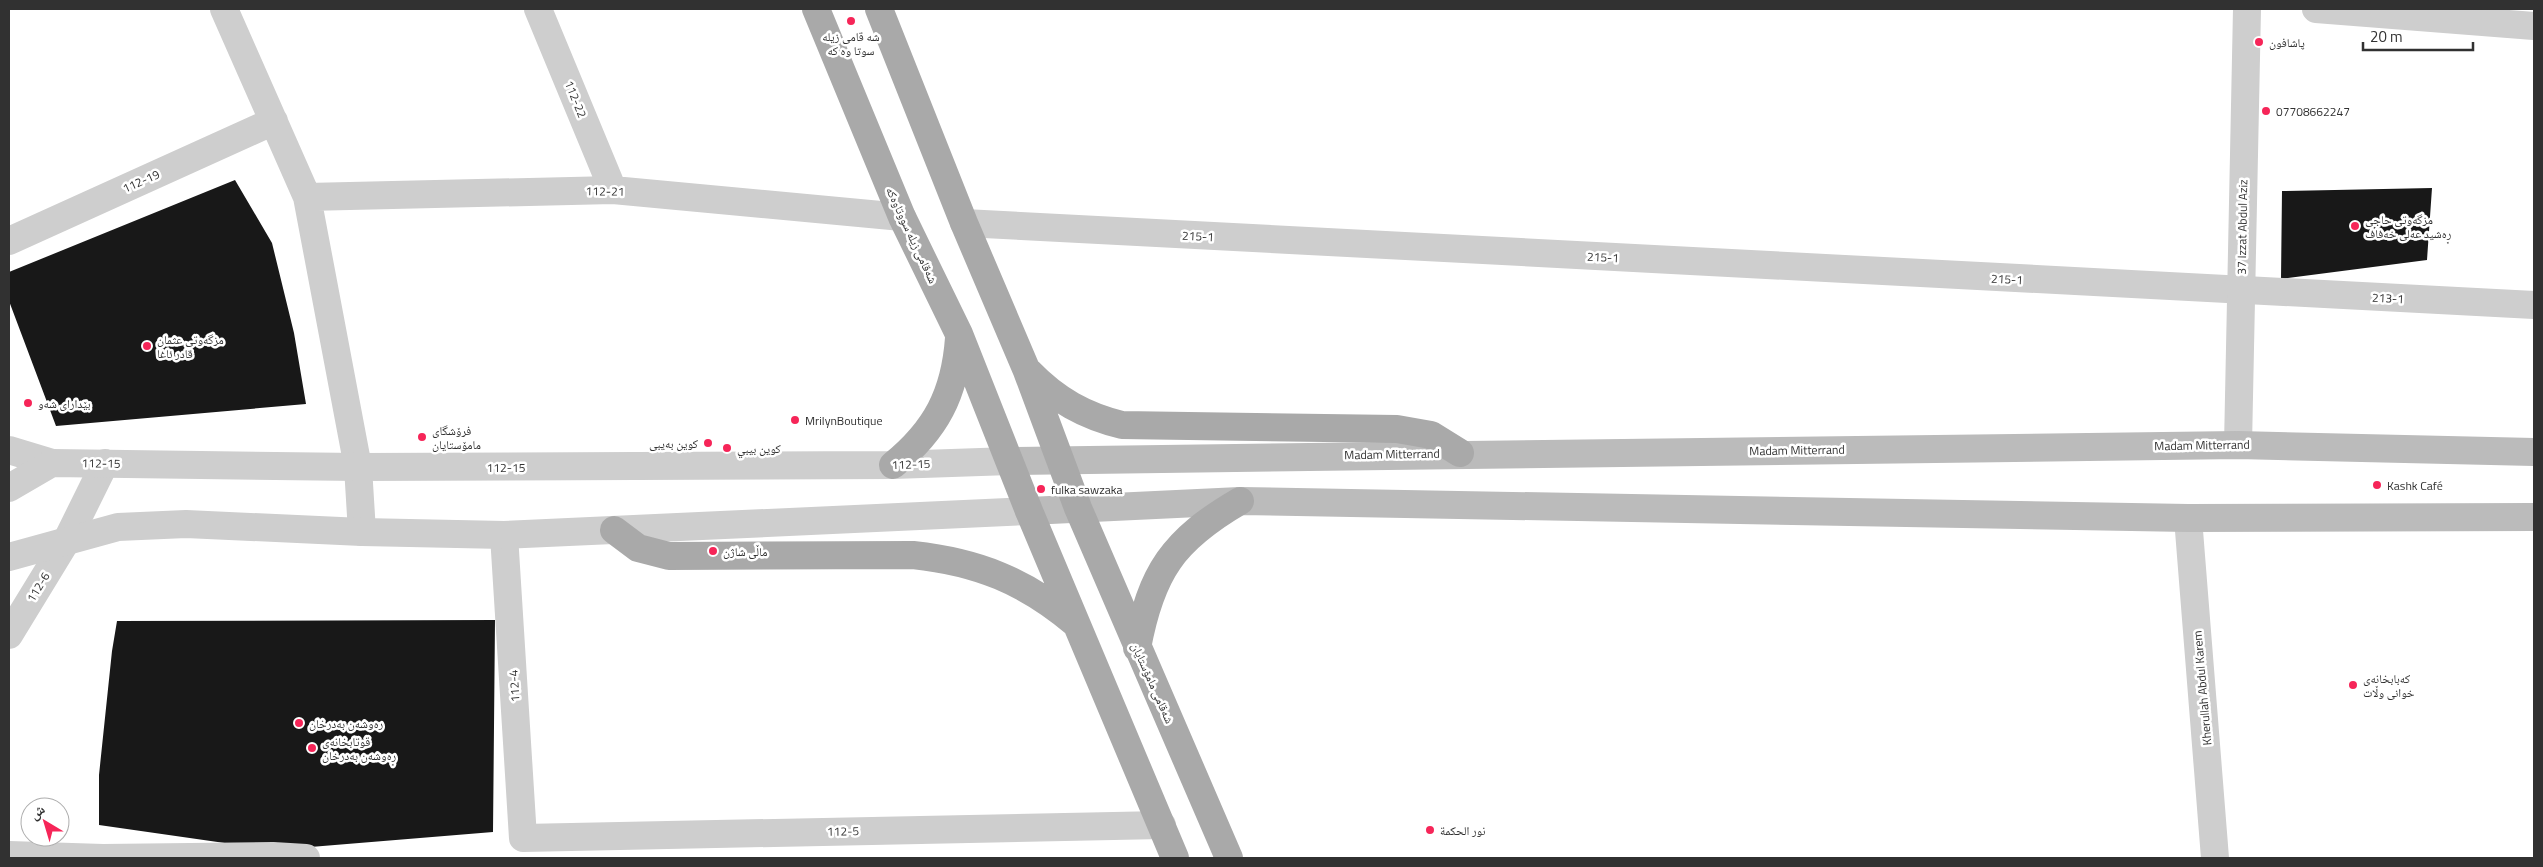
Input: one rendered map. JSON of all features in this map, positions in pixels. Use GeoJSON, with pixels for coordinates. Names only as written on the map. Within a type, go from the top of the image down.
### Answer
{"type":"FeatureCollection","features":[{"type":"Feature","properties":{"kind":"main road","name":"شەقامی زیلە سووتاوەکە"},"geometry":{"type":"LineString","coordinates":[[816,9],[902,217],[959,334],[1029,511]]}},
{"type":"Feature","properties":{"kind":"main road"},"geometry":{"type":"LineString","coordinates":[[879,9],[964,224],[1027,371],[1059,460]]}},
{"type":"Feature","properties":{"kind":"main road"},"geometry":{"type":"LineString","coordinates":[[893,465],[913,449],[943,408],[952,384],[959,334]]}},
{"type":"Feature","properties":{"kind":"main road"},"geometry":{"type":"LineString","coordinates":[[1027,371],[1044,388],[1062,401],[1082,412],[1122,426],[1397,429],[1431,435],[1460,453]]}},
{"type":"Feature","properties":{"kind":"main road","name":"Madam Mitterrand"},"geometry":{"type":"LineString","coordinates":[[1010,461],[1460,453],[2238,445],[2534,452]]}},
{"type":"Feature","properties":{"kind":"main road","name":"شەقامی مامۆستایان"},"geometry":{"type":"LineString","coordinates":[[1059,460],[1137,648],[1229,858]]}},
{"type":"Feature","properties":{"kind":"main road"},"geometry":{"type":"LineString","coordinates":[[1137,648],[1144,611],[1164,568],[1180,545],[1207,520],[1240,500]]}},
{"type":"Feature","properties":{"kind":"main road"},"geometry":{"type":"LineString","coordinates":[[1175,858],[1029,511],[1240,500],[2188,518],[2534,517]]}},
{"type":"Feature","properties":{"kind":"main road"},"geometry":{"type":"LineString","coordinates":[[614,530],[638,548],[669,556],[913,555],[940,558],[993,572],[1023,586],[1052,604],[1077,625]]}},
{"type":"Feature","properties":{"kind":"street"},"geometry":{"type":"LineString","coordinates":[[224,9],[307,197],[358,467],[362,532]]}},
{"type":"Feature","properties":{"kind":"street","name":"112-22"},"geometry":{"type":"LineString","coordinates":[[538,9],[613,190]]}},
{"type":"Feature","properties":{"kind":"street","name":"37 Izzat Abdul Aziz"},"geometry":{"type":"LineString","coordinates":[[2238,445],[2246,9]]}},
{"type":"Feature","properties":{"kind":"street"},"geometry":{"type":"LineString","coordinates":[[2316,9],[2534,26]]}},
{"type":"Feature","properties":{"kind":"street","name":"112-19"},"geometry":{"type":"LineString","coordinates":[[9,242],[274,121]]}},
{"type":"Feature","properties":{"kind":"street","name":"112-21"},"geometry":{"type":"LineString","coordinates":[[307,197],[613,190],[902,217]]}},
{"type":"Feature","properties":{"kind":"street","name":"215-1"},"geometry":{"type":"LineString","coordinates":[[964,224],[2241,291]]}},
{"type":"Feature","properties":{"kind":"street","name":"213-1"},"geometry":{"type":"LineString","coordinates":[[2241,291],[2534,305]]}},
{"type":"Feature","properties":{"kind":"street"},"geometry":{"type":"LineString","coordinates":[[9,450],[52,463]]}},
{"type":"Feature","properties":{"kind":"street","name":"112-15"},"geometry":{"type":"LineString","coordinates":[[52,463],[358,467],[893,465],[1010,461]]}},
{"type":"Feature","properties":{"kind":"street"},"geometry":{"type":"LineString","coordinates":[[9,488],[52,463]]}},
{"type":"Feature","properties":{"kind":"street","name":"112-6"},"geometry":{"type":"LineString","coordinates":[[9,635],[67,540],[105,463]]}},
{"type":"Feature","properties":{"kind":"street"},"geometry":{"type":"LineString","coordinates":[[9,557],[118,527],[186,524],[362,532],[504,535],[1029,511]]}},
{"type":"Feature","properties":{"kind":"street","name":"Kherullah Abdul Karem"},"geometry":{"type":"LineString","coordinates":[[2188,518],[2215,858]]}},
{"type":"Feature","properties":{"kind":"street","name":"112-4"},"geometry":{"type":"LineString","coordinates":[[504,535],[523,838]]}},
{"type":"Feature","properties":{"kind":"street","name":"112-5"},"geometry":{"type":"LineString","coordinates":[[523,838],[1162,825]]}},
{"type":"Feature","properties":{"kind":"street"},"geometry":{"type":"LineString","coordinates":[[9,855],[103,858],[273,856],[306,858]]}},
{"type":"Feature","properties":{"kind":"building"},"geometry":{"type":"Polygon","coordinates":[[[235,180],[272,243],[294,333],[306,404],[56,426],[9,301],[9,272],[235,180]]]}},
{"type":"Feature","properties":{"kind":"building","name":"مزگەوتی حاجی ڕەشید عەلی خەفاف"},"geometry":{"type":"Polygon","coordinates":[[[2432,188],[2427,260],[2281,279],[2282,191],[2432,188]]]}},
{"type":"Feature","properties":{"kind":"building","name":"رەوشەن بەدرخان"},"geometry":{"type":"Polygon","coordinates":[[[495,620],[493,832],[274,850],[99,825],[99,775],[117,621],[495,620]]]}},
{"type":"Feature","properties":{"kind":"place","name":"شه قامى زيله سوتا وه كه"},"geometry":{"type":"Point","coordinates":[851,21]}},
{"type":"Feature","properties":{"kind":"place","name":"پاشافون"},"geometry":{"type":"Point","coordinates":[2259,42]}},
{"type":"Feature","properties":{"kind":"place","name":"07708662247"},"geometry":{"type":"Point","coordinates":[2266,111]}},
{"type":"Feature","properties":{"kind":"place","name":"مزگەوتی حاجی ڕەشید عەلی خەفاف"},"geometry":{"type":"Point","coordinates":[2355,226]}},
{"type":"Feature","properties":{"kind":"place","name":"مزگه‌وتی عثمان قادر ئاغا"},"geometry":{"type":"Point","coordinates":[147,346]}},
{"type":"Feature","properties":{"kind":"place","name":"بێدارای شەو"},"geometry":{"type":"Point","coordinates":[28,403]}},
{"type":"Feature","properties":{"kind":"place","name":"MrilynBoutique"},"geometry":{"type":"Point","coordinates":[795,420]}},
{"type":"Feature","properties":{"kind":"place","name":"فرۆشگای مامۆستایان"},"geometry":{"type":"Point","coordinates":[422,437]}},
{"type":"Feature","properties":{"kind":"place","name":"کوین بەیبی"},"geometry":{"type":"Point","coordinates":[708,443]}},
{"type":"Feature","properties":{"kind":"place","name":"كوين بيبي"},"geometry":{"type":"Point","coordinates":[727,448]}},
{"type":"Feature","properties":{"kind":"place","name":"Kashk Café"},"geometry":{"type":"Point","coordinates":[2377,485]}},
{"type":"Feature","properties":{"kind":"place","name":"fulka sawzaka"},"geometry":{"type":"Point","coordinates":[1041,489]}},
{"type":"Feature","properties":{"kind":"place","name":"ماڵی شاژن"},"geometry":{"type":"Point","coordinates":[713,551]}},
{"type":"Feature","properties":{"kind":"place","name":"کەبابخانەی خوانی وڵات"},"geometry":{"type":"Point","coordinates":[2353,685]}},
{"type":"Feature","properties":{"kind":"place","name":"رەوشەن بەدرخان"},"geometry":{"type":"Point","coordinates":[299,723]}},
{"type":"Feature","properties":{"kind":"place","name":"قوتابخانه‌ی ڕه‌وشه‌ن به‌درخان"},"geometry":{"type":"Point","coordinates":[312,748]}},
{"type":"Feature","properties":{"kind":"place","name":"نور الحكمة"},"geometry":{"type":"Point","coordinates":[1430,830]}}]}
